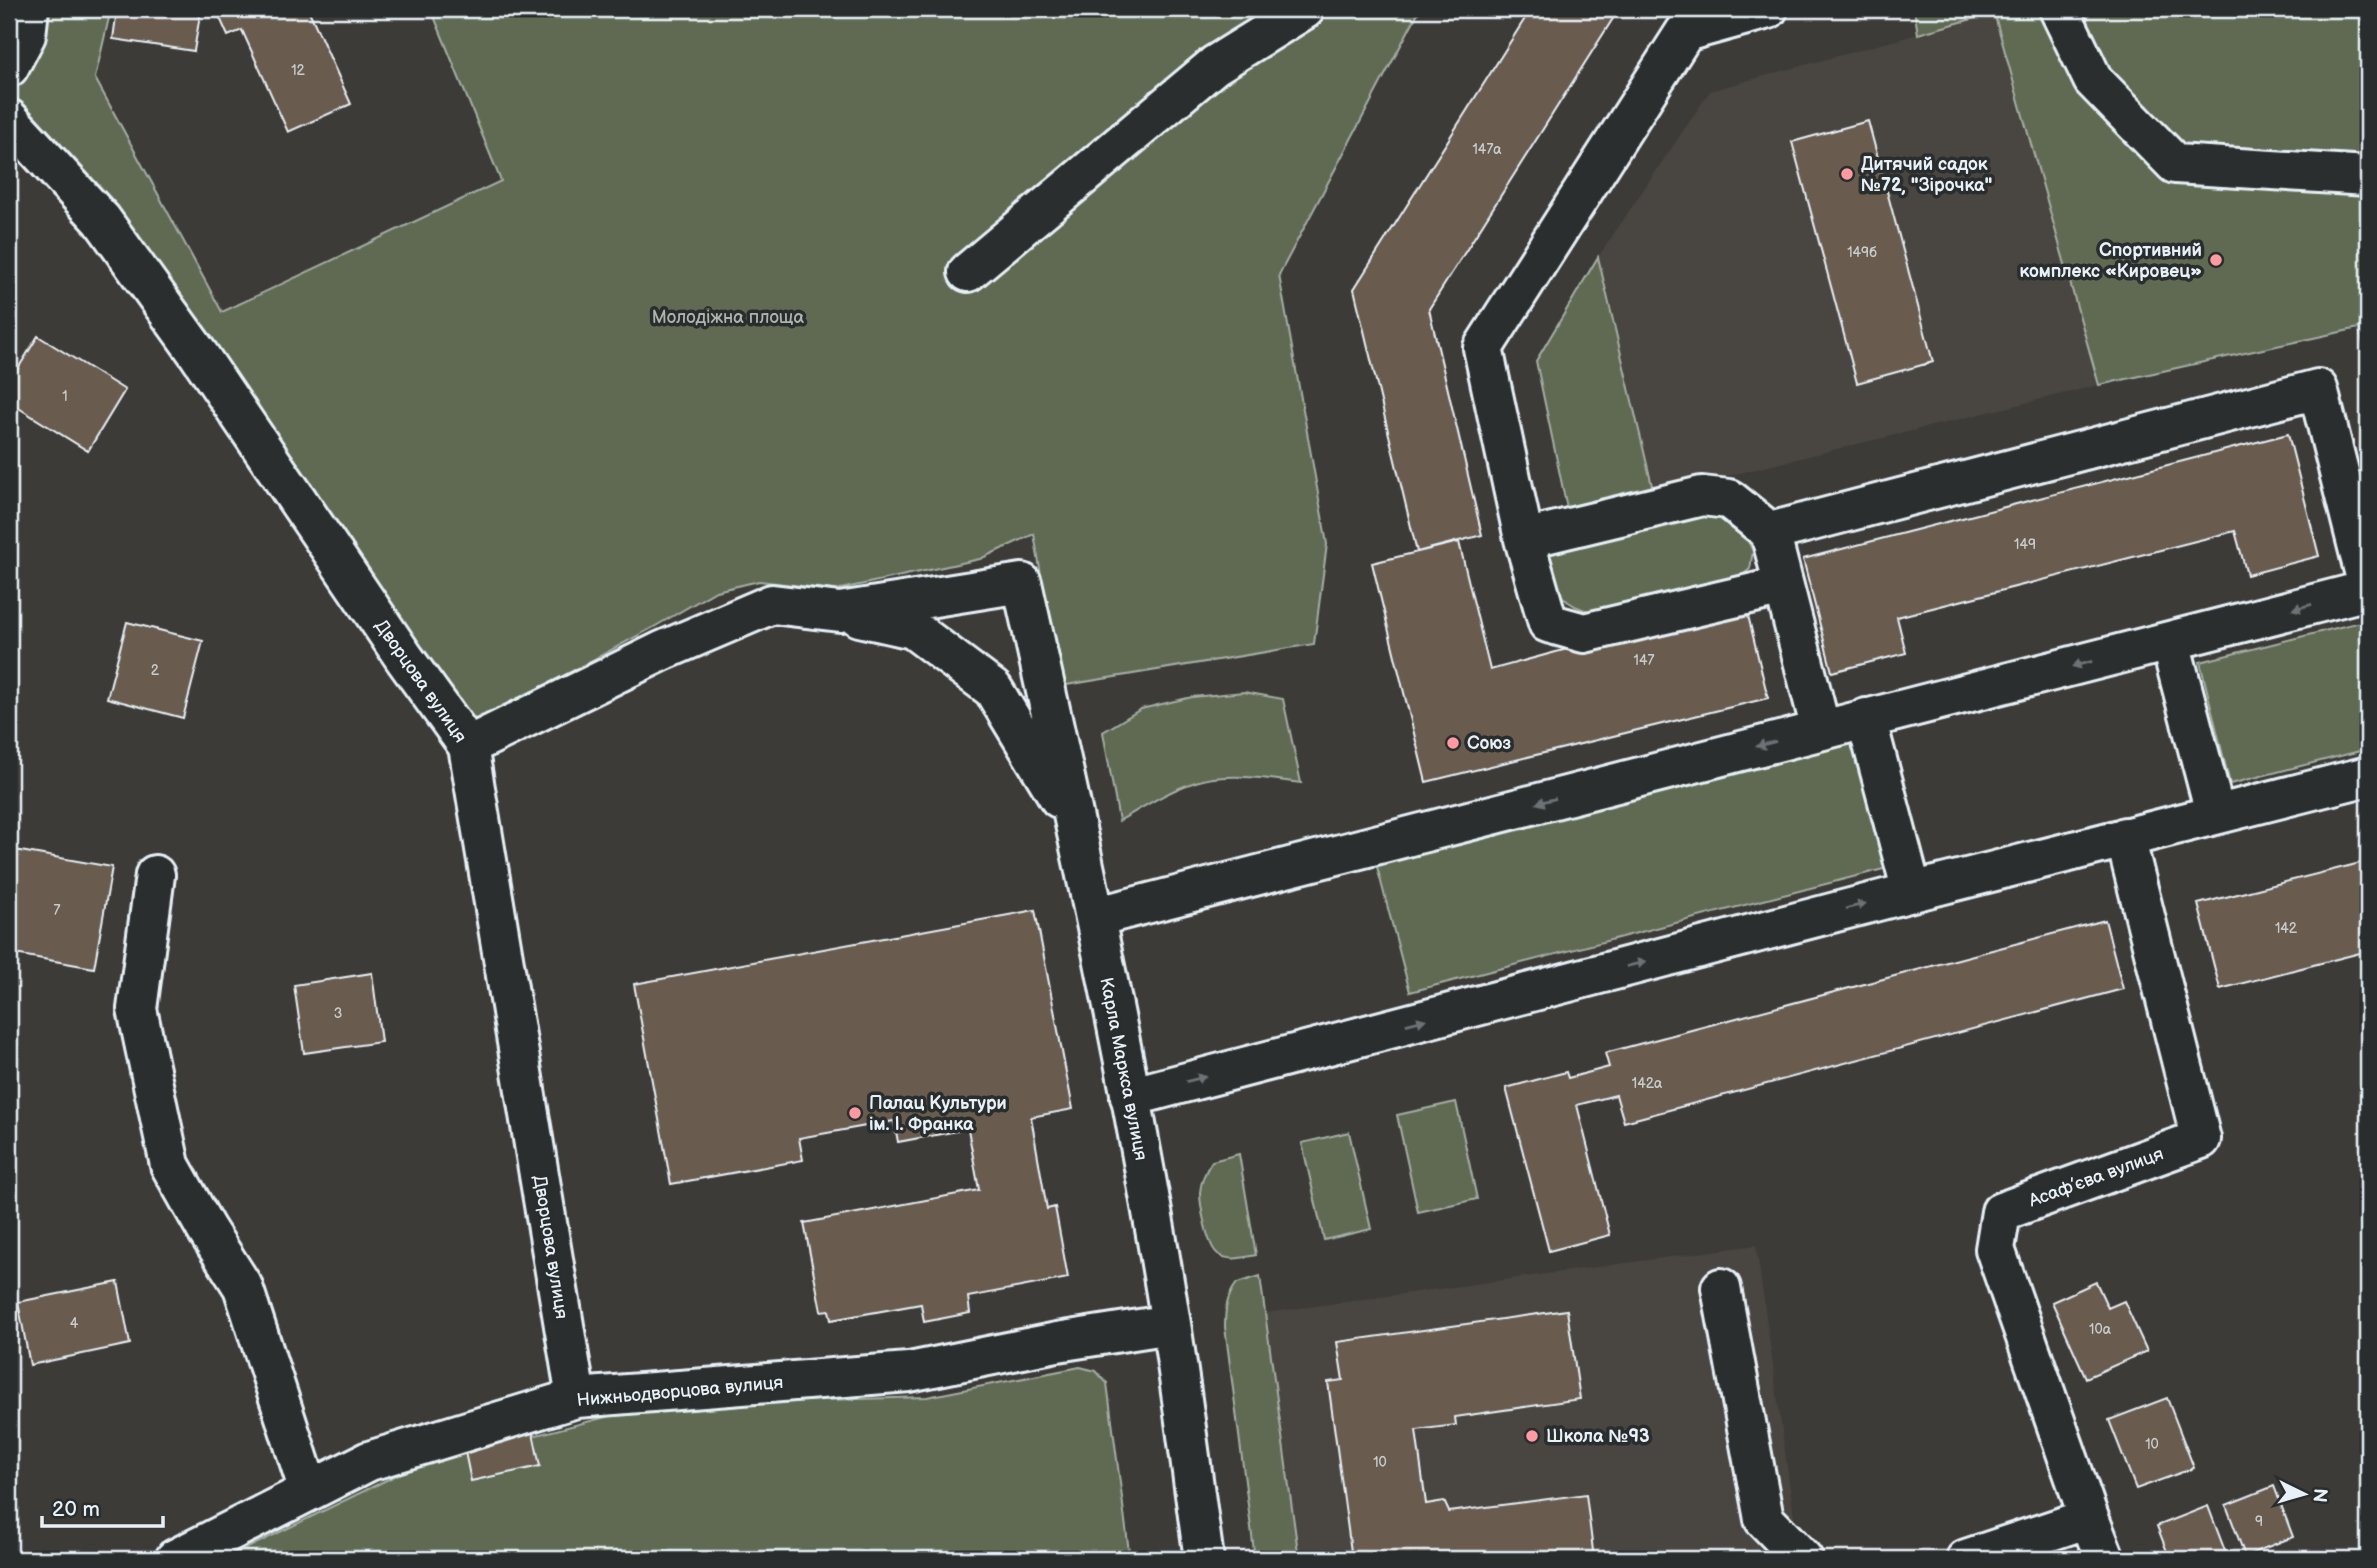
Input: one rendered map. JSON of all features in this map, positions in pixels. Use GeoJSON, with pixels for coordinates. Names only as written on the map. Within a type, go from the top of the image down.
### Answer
{"type":"FeatureCollection","features":[{"type":"Feature","properties":{"kind":"street"},"geometry":{"type":"LineString","coordinates":[[9,67],[26,35],[29,9]]}},
{"type":"Feature","properties":{"kind":"street"},"geometry":{"type":"LineString","coordinates":[[968,272],[1215,65],[1305,9]]}},
{"type":"Feature","properties":{"kind":"street"},"geometry":{"type":"LineString","coordinates":[[1768,9],[1685,32],[1483,348],[1524,539],[1548,623],[1584,633],[1784,586]]}},
{"type":"Feature","properties":{"kind":"street"},"geometry":{"type":"LineString","coordinates":[[2059,9],[2093,80],[2175,164],[2368,176]]}},
{"type":"Feature","properties":{"kind":"street","name":"Дворцова вулиця"},"geometry":{"type":"LineString","coordinates":[[9,119],[102,220],[199,355],[405,659],[468,746],[576,1398]]}},
{"type":"Feature","properties":{"kind":"street"},"geometry":{"type":"LineString","coordinates":[[1096,917],[2170,642],[2368,588],[2318,389],[1770,532]]}},
{"type":"Feature","properties":{"kind":"street"},"geometry":{"type":"LineString","coordinates":[[1524,539],[1702,496],[1729,499],[1770,532],[1821,730]]}},
{"type":"Feature","properties":{"kind":"street","name":"Карла Маркса вулиця"},"geometry":{"type":"LineString","coordinates":[[840,612],[1022,583],[1096,917],[1130,1097],[1171,1324],[1204,1559]]}},
{"type":"Feature","properties":{"kind":"street"},"geometry":{"type":"LineString","coordinates":[[468,746],[662,651],[772,604],[840,612],[913,629],[993,689],[1076,827]]}},
{"type":"Feature","properties":{"kind":"street"},"geometry":{"type":"LineString","coordinates":[[2170,642],[2215,813]]}},
{"type":"Feature","properties":{"kind":"street"},"geometry":{"type":"LineString","coordinates":[[1866,718],[1912,892]]}},
{"type":"Feature","properties":{"kind":"street"},"geometry":{"type":"LineString","coordinates":[[1130,1097],[2215,813],[2368,776]]}},
{"type":"Feature","properties":{"kind":"street","name":"Асаф’єва вулиця"},"geometry":{"type":"LineString","coordinates":[[2105,1559],[1995,1249],[2001,1212],[2201,1139],[2125,837]]}},
{"type":"Feature","properties":{"kind":"street"},"geometry":{"type":"LineString","coordinates":[[155,875],[137,1009],[170,1165],[243,1287],[309,1491]]}},
{"type":"Feature","properties":{"kind":"street"},"geometry":{"type":"LineString","coordinates":[[1721,1288],[1764,1519],[1802,1559]]}},
{"type":"Feature","properties":{"kind":"street","name":"Нижньодворцова вулиця"},"geometry":{"type":"LineString","coordinates":[[174,1559],[369,1461],[576,1398],[909,1372],[1057,1342],[1171,1324]]}},
{"type":"Feature","properties":{"kind":"street"},"geometry":{"type":"LineString","coordinates":[[1966,1559],[2089,1518]]}},
{"type":"Feature","properties":{"kind":"shaded area","name":"Дитячий садок №72, \"Зірочка\""},"geometry":{"type":"Polygon","coordinates":[[[1994,13],[2099,385],[1654,494],[1598,257],[1710,91],[1994,13]]]}},
{"type":"Feature","properties":{"kind":"shaded area","name":"Школа №93"},"geometry":{"type":"Polygon","coordinates":[[[1756,1245],[1800,1559],[1299,1559],[1265,1313],[1756,1245]]]}},
{"type":"Feature","properties":{"kind":"green space","name":"Молодіжна площа"},"geometry":{"type":"Polygon","coordinates":[[[42,9],[111,9],[95,78],[222,312],[501,181],[431,9],[1277,9],[1222,77],[1330,9],[1420,9],[1279,275],[1327,544],[1314,644],[1060,686],[1034,534],[980,559],[836,590],[759,581],[716,591],[470,726],[114,208],[9,93],[9,84],[42,9]]]}},
{"type":"Feature","properties":{"kind":"green space","name":"Cпортивний комплекс «Кировец»"},"geometry":{"type":"Polygon","coordinates":[[[1914,9],[2368,9],[2368,366],[2359,328],[2099,385],[1994,13],[1918,34],[1914,9]]]}},
{"type":"Feature","properties":{"kind":"green space"},"geometry":{"type":"Polygon","coordinates":[[[1598,257],[1654,494],[1569,518],[1536,361],[1598,257]]]}},
{"type":"Feature","properties":{"kind":"green space"},"geometry":{"type":"Polygon","coordinates":[[[1719,508],[1746,537],[1753,551],[1750,569],[1740,577],[1594,612],[1574,606],[1562,596],[1544,562],[1551,549],[1719,508]]]}},
{"type":"Feature","properties":{"kind":"green space"},"geometry":{"type":"Polygon","coordinates":[[[2368,620],[2368,749],[2230,784],[2200,662],[2368,620]]]}},
{"type":"Feature","properties":{"kind":"green space"},"geometry":{"type":"Polygon","coordinates":[[[1244,692],[1283,699],[1301,783],[1239,777],[1203,780],[1171,792],[1119,821],[1103,732],[1141,709],[1192,697],[1244,692]]]}},
{"type":"Feature","properties":{"kind":"green space"},"geometry":{"type":"Polygon","coordinates":[[[1861,737],[1895,866],[1410,992],[1376,863],[1861,737]]]}},
{"type":"Feature","properties":{"kind":"green space"},"geometry":{"type":"Polygon","coordinates":[[[1456,1102],[1477,1199],[1418,1212],[1397,1115],[1456,1102]]]}},
{"type":"Feature","properties":{"kind":"green space"},"geometry":{"type":"Polygon","coordinates":[[[1349,1132],[1371,1229],[1324,1240],[1302,1143],[1349,1132]]]}},
{"type":"Feature","properties":{"kind":"green space"},"geometry":{"type":"Polygon","coordinates":[[[1239,1154],[1256,1255],[1232,1258],[1222,1256],[1214,1250],[1207,1234],[1200,1192],[1204,1175],[1212,1161],[1239,1154]]]}},
{"type":"Feature","properties":{"kind":"green space"},"geometry":{"type":"Polygon","coordinates":[[[1260,1276],[1299,1559],[1255,1559],[1225,1321],[1228,1299],[1233,1288],[1237,1283],[1260,1276]]]}},
{"type":"Feature","properties":{"kind":"green space"},"geometry":{"type":"Polygon","coordinates":[[[1080,1367],[1096,1371],[1107,1383],[1130,1559],[225,1559],[413,1467],[652,1405],[927,1397],[1080,1367]]]}},
{"type":"Feature","properties":{"kind":"building"},"geometry":{"type":"Polygon","coordinates":[[[117,9],[201,9],[194,51],[113,39],[117,9]]]}},
{"type":"Feature","properties":{"kind":"building"},"geometry":{"type":"Polygon","coordinates":[[[216,9],[314,9],[309,11],[351,104],[288,132],[242,30],[228,36],[216,9]]]}},
{"type":"Feature","properties":{"kind":"building"},"geometry":{"type":"Polygon","coordinates":[[[1531,9],[1619,9],[1429,309],[1482,535],[1417,552],[1354,289],[1531,9]]]}},
{"type":"Feature","properties":{"kind":"building"},"geometry":{"type":"Polygon","coordinates":[[[1868,121],[1933,362],[1857,383],[1792,142],[1868,121]]]}},
{"type":"Feature","properties":{"kind":"building"},"geometry":{"type":"Polygon","coordinates":[[[38,336],[125,390],[88,451],[9,402],[9,383],[38,336]]]}},
{"type":"Feature","properties":{"kind":"building"},"geometry":{"type":"Polygon","coordinates":[[[2288,434],[2319,556],[2247,575],[2235,531],[1897,617],[1906,653],[1832,672],[1803,559],[2288,434]]]}},
{"type":"Feature","properties":{"kind":"building"},"geometry":{"type":"Polygon","coordinates":[[[1459,542],[1490,670],[1746,607],[1768,698],[1426,782],[1372,563],[1459,542]]]}},
{"type":"Feature","properties":{"kind":"building"},"geometry":{"type":"Polygon","coordinates":[[[127,622],[203,641],[183,718],[107,698],[127,622]]]}},
{"type":"Feature","properties":{"kind":"building"},"geometry":{"type":"Polygon","coordinates":[[[9,849],[112,867],[94,968],[9,953],[9,849]]]}},
{"type":"Feature","properties":{"kind":"building"},"geometry":{"type":"Polygon","coordinates":[[[2368,861],[2368,951],[2220,989],[2198,904],[2368,861]]]}},
{"type":"Feature","properties":{"kind":"building","name":"Палац Культури ім. І. Франка"},"geometry":{"type":"Polygon","coordinates":[[[1035,910],[1073,1109],[1031,1117],[1047,1209],[1055,1207],[1068,1278],[968,1297],[970,1313],[924,1322],[921,1304],[831,1320],[829,1310],[821,1311],[804,1223],[979,1190],[968,1129],[898,1142],[894,1121],[799,1138],[803,1160],[671,1184],[634,984],[1035,910]]]}},
{"type":"Feature","properties":{"kind":"building"},"geometry":{"type":"Polygon","coordinates":[[[2105,920],[2123,989],[1624,1122],[1616,1095],[1577,1105],[1610,1235],[1549,1251],[1506,1088],[1566,1072],[1568,1078],[1609,1067],[1605,1053],[2105,920]]]}},
{"type":"Feature","properties":{"kind":"building"},"geometry":{"type":"Polygon","coordinates":[[[372,973],[381,1042],[304,1053],[294,985],[372,973]]]}},
{"type":"Feature","properties":{"kind":"building"},"geometry":{"type":"Polygon","coordinates":[[[118,1282],[130,1344],[30,1365],[18,1302],[118,1282]]]}},
{"type":"Feature","properties":{"kind":"building"},"geometry":{"type":"Polygon","coordinates":[[[2096,1282],[2108,1308],[2124,1301],[2147,1351],[2086,1378],[2052,1302],[2096,1282]]]}},
{"type":"Feature","properties":{"kind":"building"},"geometry":{"type":"Polygon","coordinates":[[[1567,1310],[1580,1399],[1455,1417],[1456,1425],[1416,1430],[1426,1504],[1444,1501],[1449,1512],[1586,1494],[1594,1559],[1352,1559],[1328,1382],[1343,1380],[1337,1342],[1567,1310]]]}},
{"type":"Feature","properties":{"kind":"building"},"geometry":{"type":"Polygon","coordinates":[[[2167,1398],[2194,1468],[2136,1489],[2109,1420],[2167,1398]]]}},
{"type":"Feature","properties":{"kind":"building"},"geometry":{"type":"Polygon","coordinates":[[[533,1433],[540,1466],[471,1481],[464,1447],[533,1433]]]}},
{"type":"Feature","properties":{"kind":"building"},"geometry":{"type":"Polygon","coordinates":[[[2274,1486],[2293,1537],[2245,1556],[2226,1505],[2274,1486]]]}},
{"type":"Feature","properties":{"kind":"building"},"geometry":{"type":"Polygon","coordinates":[[[2208,1506],[2228,1559],[2170,1559],[2157,1526],[2208,1506]]]}},
{"type":"Feature","properties":{"kind":"place","name":"Дитячий садок №72, \"Зірочка\""},"geometry":{"type":"Point","coordinates":[1847,174]}},
{"type":"Feature","properties":{"kind":"place","name":"Cпортивний комплекс «Кировец»"},"geometry":{"type":"Point","coordinates":[2216,260]}},
{"type":"Feature","properties":{"kind":"place","name":"Союз"},"geometry":{"type":"Point","coordinates":[1453,743]}},
{"type":"Feature","properties":{"kind":"place","name":"Палац Культури ім. І. Франка"},"geometry":{"type":"Point","coordinates":[855,1113]}},
{"type":"Feature","properties":{"kind":"place","name":"Школа №93"},"geometry":{"type":"Point","coordinates":[1532,1436]}}]}
